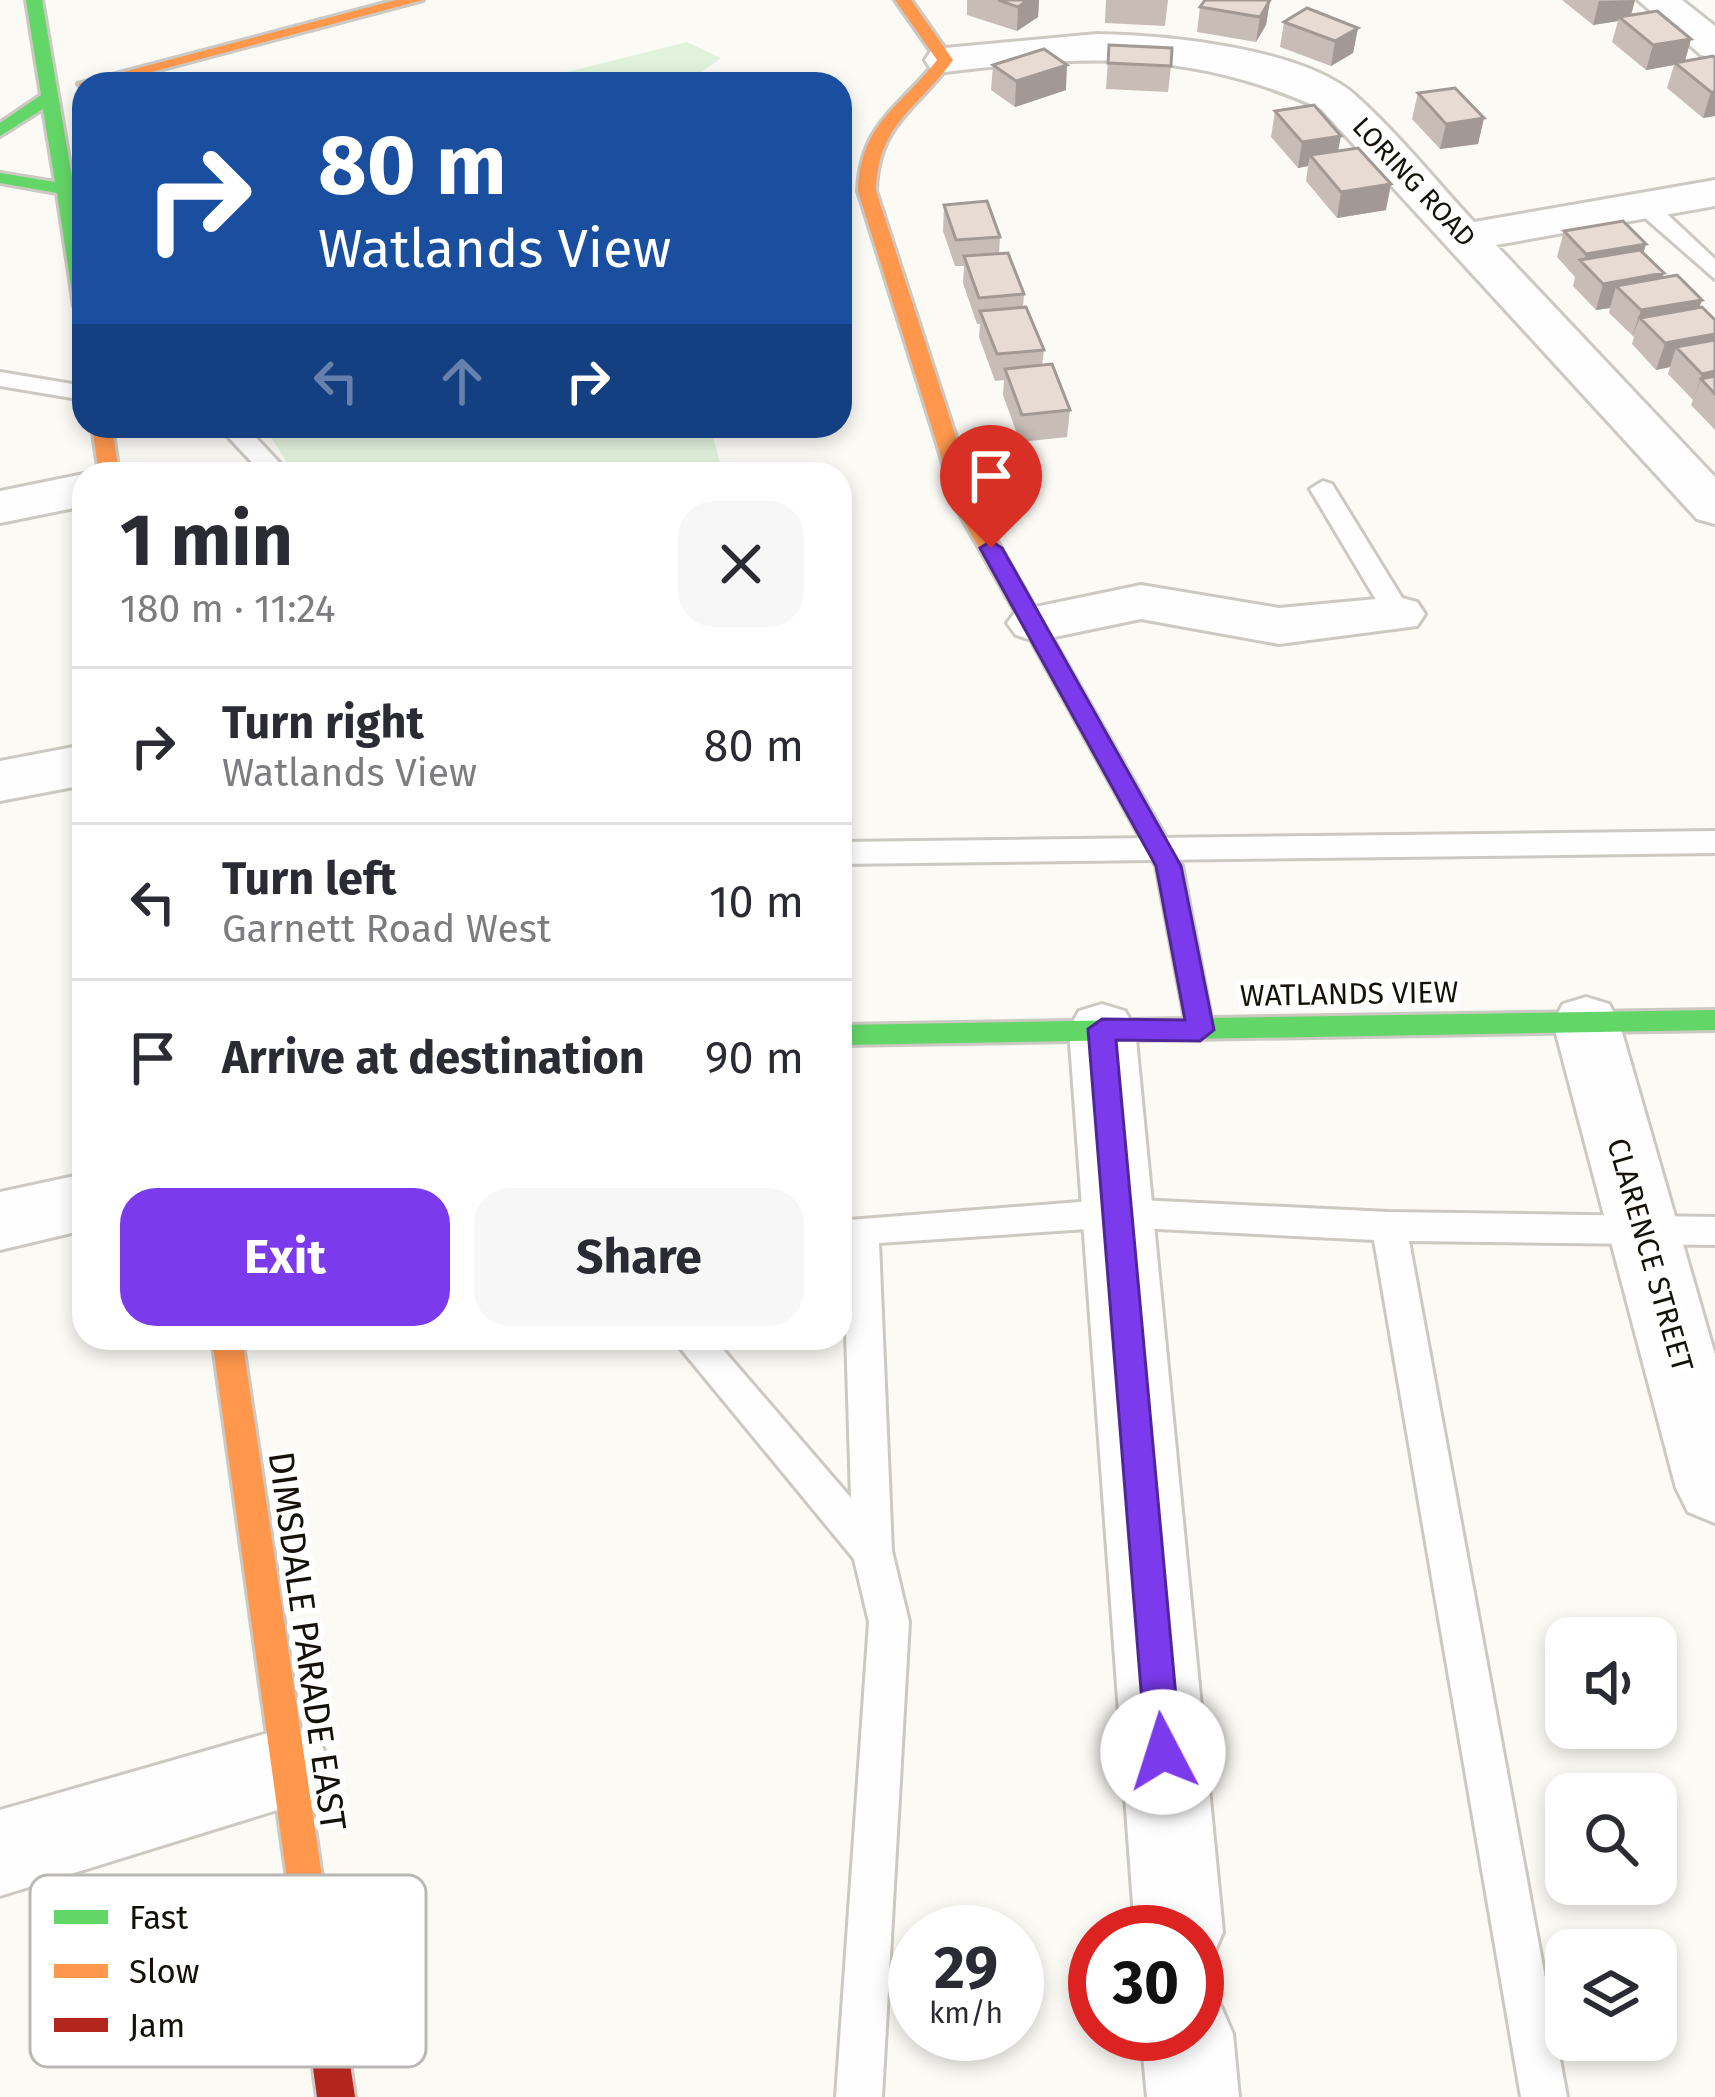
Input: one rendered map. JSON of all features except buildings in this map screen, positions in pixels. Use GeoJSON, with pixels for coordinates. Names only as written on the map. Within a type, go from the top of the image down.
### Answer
{"type":"FeatureCollection","features":[{"type":"Feature","properties":{"kind":"street"},"geometry":{"type":"LineString","coordinates":[[34,0],[72,232]]}},
{"type":"Feature","properties":{"kind":"street"},"geometry":{"type":"LineString","coordinates":[[132,72],[415,0]]}},
{"type":"Feature","properties":{"kind":"street"},"geometry":{"type":"LineString","coordinates":[[903,0],[945,60],[873,131],[863,158],[867,190],[969,511],[1169,866],[1200,1030]]}},
{"type":"Feature","properties":{"kind":"street"},"geometry":{"type":"LineString","coordinates":[[1658,0],[1715,46]]}},
{"type":"Feature","properties":{"kind":"street","name":"LORING ROAD"},"geometry":{"type":"LineString","coordinates":[[945,60],[1075,44],[1133,43],[1251,63],[1336,100],[1715,508]]}},
{"type":"Feature","properties":{"kind":"street"},"geometry":{"type":"LineString","coordinates":[[0,131],[50,94],[72,88]]}},
{"type":"Feature","properties":{"kind":"street"},"geometry":{"type":"LineString","coordinates":[[0,178],[65,189]]}},
{"type":"Feature","properties":{"kind":"street"},"geometry":{"type":"LineString","coordinates":[[1465,237],[1715,193]]}},
{"type":"Feature","properties":{"kind":"street"},"geometry":{"type":"LineString","coordinates":[[0,507],[72,492]]}},
{"type":"Feature","properties":{"kind":"street"},"geometry":{"type":"LineString","coordinates":[[1035,623],[1141,602],[1279,626],[1397,614]]}},
{"type":"Feature","properties":{"kind":"street"},"geometry":{"type":"LineString","coordinates":[[0,781],[72,767]]}},
{"type":"Feature","properties":{"kind":"street","name":"WATLANDS VIEW"},"geometry":{"type":"LineString","coordinates":[[852,1035],[1715,1021]]}},
{"type":"Feature","properties":{"kind":"street","name":"CLARENCE STREET"},"geometry":{"type":"LineString","coordinates":[[1586,1022],[1715,1488]]}},
{"type":"Feature","properties":{"kind":"street"},"geometry":{"type":"LineString","coordinates":[[1102,1029],[1177,1905]]}},
{"type":"Feature","properties":{"kind":"street"},"geometry":{"type":"LineString","coordinates":[[0,1221],[72,1205]]}},
{"type":"Feature","properties":{"kind":"street","name":"DIMSDALE PARADE EAST"},"geometry":{"type":"LineString","coordinates":[[229,1350],[304,1875]]}},
{"type":"Feature","properties":{"kind":"street"},"geometry":{"type":"LineString","coordinates":[[0,1853],[289,1768]]}},
{"type":"Feature","properties":{"kind":"street"},"geometry":{"type":"LineString","coordinates":[[1190,2061],[1193,2097]]}},
{"type":"Feature","properties":{"kind":"street","name":"DIMSDALE PARADE EAST"},"geometry":{"type":"LineString","coordinates":[[332,2067],[336,2097]]}},
{"type":"Feature","properties":{"kind":"lane"},"geometry":{"type":"LineString","coordinates":[[1644,205],[1715,272]]}},
{"type":"Feature","properties":{"kind":"lane"},"geometry":{"type":"LineString","coordinates":[[0,379],[72,391]]}},
{"type":"Feature","properties":{"kind":"lane"},"geometry":{"type":"LineString","coordinates":[[242,438],[266,462]]}},
{"type":"Feature","properties":{"kind":"lane"},"geometry":{"type":"LineString","coordinates":[[1323,488],[1364,554],[1373,582],[1397,614]]}},
{"type":"Feature","properties":{"kind":"lane"},"geometry":{"type":"LineString","coordinates":[[852,853],[1715,842]]}},
{"type":"Feature","properties":{"kind":"lane"},"geometry":{"type":"LineString","coordinates":[[859,2097],[889,1622],[872,1551],[861,1230],[1118,1213],[1389,1226],[1715,1231]]}},
{"type":"Feature","properties":{"kind":"lane"},"geometry":{"type":"LineString","coordinates":[[1389,1226],[1544,2097]]}},
{"type":"Feature","properties":{"kind":"lane"},"geometry":{"type":"LineString","coordinates":[[700,1350],[872,1551]]}},
{"type":"Feature","properties":{"kind":"green space"},"geometry":{"type":"Polygon","coordinates":[[[687,42],[721,58],[702,72],[567,72],[687,42]]]}},
{"type":"Feature","properties":{"kind":"green space"},"geometry":{"type":"Polygon","coordinates":[[[272,438],[713,438],[720,462],[287,462],[272,438]]]}},
{"type":"Feature","properties":{"kind":"traffic: fast"},"geometry":{"type":"LineString","coordinates":[[34,0],[72,233]]}},
{"type":"Feature","properties":{"kind":"traffic: fast"},"geometry":{"type":"LineString","coordinates":[[0,131],[50,97]]}},
{"type":"Feature","properties":{"kind":"traffic: fast"},"geometry":{"type":"LineString","coordinates":[[0,178],[65,189]]}},
{"type":"Feature","properties":{"kind":"traffic: fast"},"geometry":{"type":"LineString","coordinates":[[1031,620],[1169,866],[1200,1030]]}},
{"type":"Feature","properties":{"kind":"traffic: fast"},"geometry":{"type":"LineString","coordinates":[[852,1035],[1715,1020]]}},
{"type":"Feature","properties":{"kind":"traffic: slow"},"geometry":{"type":"LineString","coordinates":[[133,72],[415,0]]}},
{"type":"Feature","properties":{"kind":"traffic: slow"},"geometry":{"type":"LineString","coordinates":[[903,0],[945,60],[881,130],[868,166],[867,191],[969,511],[1031,620]]}},
{"type":"Feature","properties":{"kind":"traffic: slow"},"geometry":{"type":"LineString","coordinates":[[104,438],[107,462]]}},
{"type":"Feature","properties":{"kind":"traffic: slow"},"geometry":{"type":"LineString","coordinates":[[229,1350],[304,1875]]}},
{"type":"Feature","properties":{"kind":"traffic: jam"},"geometry":{"type":"LineString","coordinates":[[332,2067],[336,2097]]}},
{"type":"Feature","properties":{"kind":"route"},"geometry":{"type":"LineString","coordinates":[[991,548],[1169,866],[1200,1030],[1102,1029],[1163,1752]]}}]}
